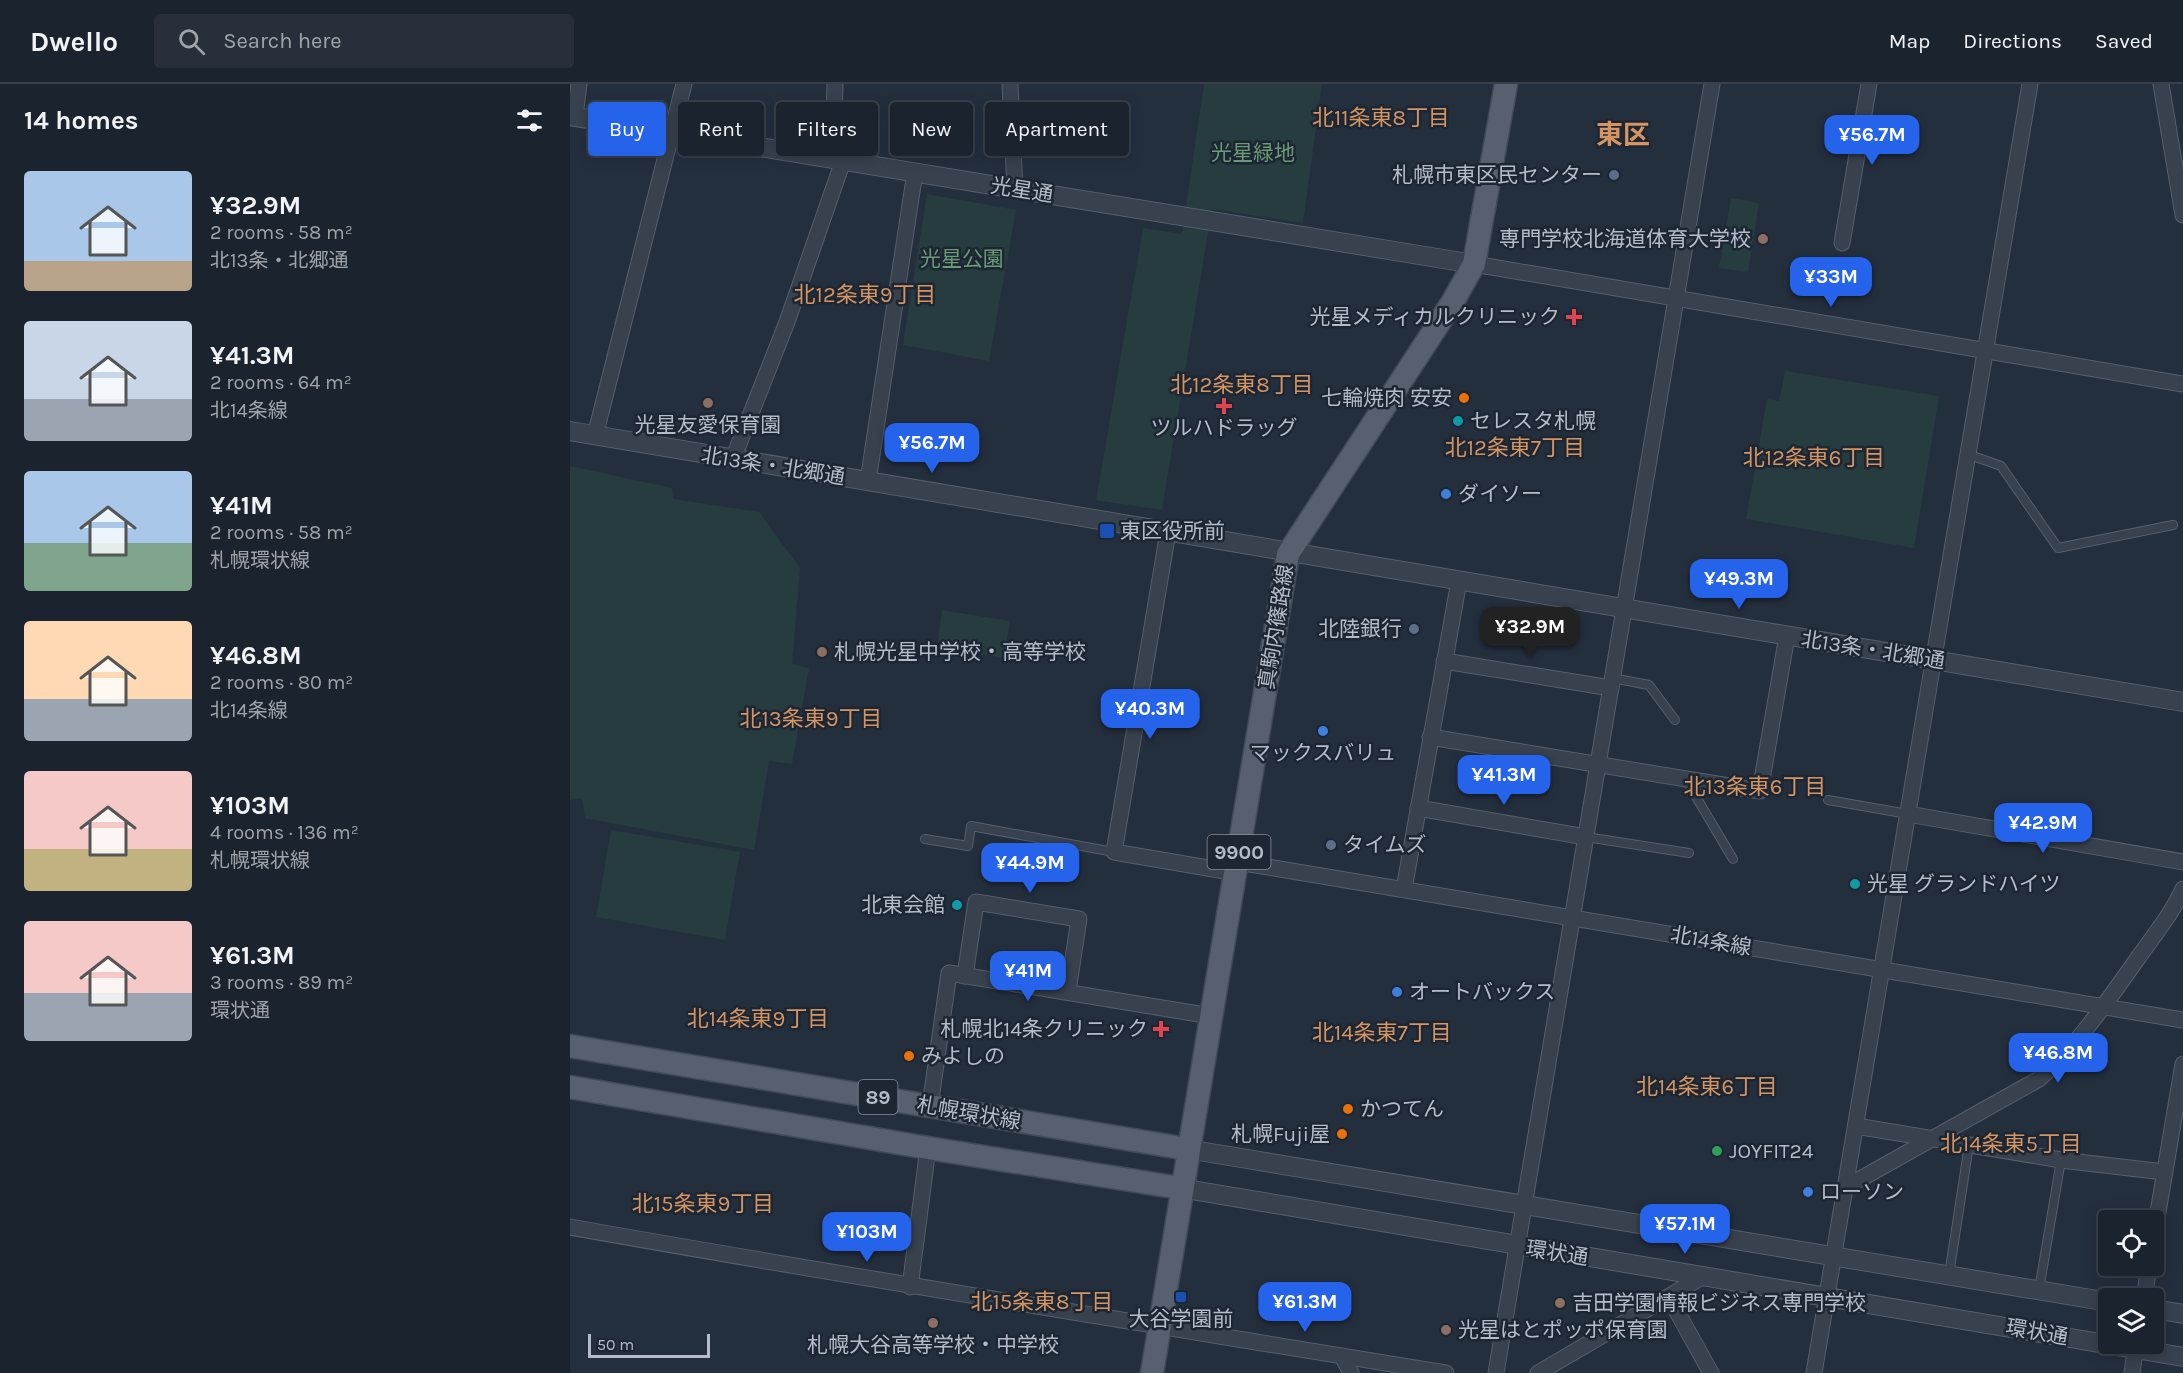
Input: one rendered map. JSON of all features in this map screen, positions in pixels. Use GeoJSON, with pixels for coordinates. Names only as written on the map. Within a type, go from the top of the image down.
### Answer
{"type":"FeatureCollection","features":[{"type":"Feature","properties":{"kind":"main road","name":"真駒内篠路線"},"geometry":{"type":"LineString","coordinates":[[1187,1149],[1237,867],[1288,554],[1452,303],[1474,264],[1506,84]]}},
{"type":"Feature","properties":{"kind":"main road","name":"札幌環状線"},"geometry":{"type":"LineString","coordinates":[[570,1046],[1187,1149]]}},
{"type":"Feature","properties":{"kind":"main road","name":"札幌環状線"},"geometry":{"type":"LineString","coordinates":[[570,1087],[1180,1188]]}},
{"type":"Feature","properties":{"kind":"main road"},"geometry":{"type":"LineString","coordinates":[[1152,1373],[1187,1149]]}},
{"type":"Feature","properties":{"kind":"street"},"geometry":{"type":"LineString","coordinates":[[573,116],[579,84]]}},
{"type":"Feature","properties":{"kind":"street"},"geometry":{"type":"LineString","coordinates":[[595,436],[684,84]]}},
{"type":"Feature","properties":{"kind":"street"},"geometry":{"type":"LineString","coordinates":[[733,459],[787,322],[838,160],[835,84]]}},
{"type":"Feature","properties":{"kind":"street"},"geometry":{"type":"LineString","coordinates":[[1010,84],[1015,189]]}},
{"type":"Feature","properties":{"kind":"street"},"geometry":{"type":"LineString","coordinates":[[1496,1373],[1712,84]]}},
{"type":"Feature","properties":{"kind":"street"},"geometry":{"type":"LineString","coordinates":[[1842,243],[1869,84]]}},
{"type":"Feature","properties":{"kind":"street"},"geometry":{"type":"LineString","coordinates":[[1814,1373],[1932,660],[1970,455],[2030,84]]}},
{"type":"Feature","properties":{"kind":"street"},"geometry":{"type":"LineString","coordinates":[[2161,84],[2183,215]]}},
{"type":"Feature","properties":{"kind":"street","name":"光星通"},"geometry":{"type":"LineString","coordinates":[[573,116],[1474,264]]}},
{"type":"Feature","properties":{"kind":"street"},"geometry":{"type":"LineString","coordinates":[[868,481],[915,172]]}},
{"type":"Feature","properties":{"kind":"street"},"geometry":{"type":"LineString","coordinates":[[1474,264],[2183,384]]}},
{"type":"Feature","properties":{"kind":"street","name":"北13条・北郷通"},"geometry":{"type":"LineString","coordinates":[[570,431],[1288,554],[2183,702]]}},
{"type":"Feature","properties":{"kind":"street"},"geometry":{"type":"LineString","coordinates":[[1114,852],[1168,532]]}},
{"type":"Feature","properties":{"kind":"street"},"geometry":{"type":"LineString","coordinates":[[1404,889],[1459,581]]}},
{"type":"Feature","properties":{"kind":"street"},"geometry":{"type":"LineString","coordinates":[[1430,737],[1760,791],[1787,636]]}},
{"type":"Feature","properties":{"kind":"street"},"geometry":{"type":"LineString","coordinates":[[1444,661],[1611,683]]}},
{"type":"Feature","properties":{"kind":"street"},"geometry":{"type":"LineString","coordinates":[[1418,808],[1586,837]]}},
{"type":"Feature","properties":{"kind":"street"},"geometry":{"type":"LineString","coordinates":[[1908,814],[2183,861]]}},
{"type":"Feature","properties":{"kind":"street","name":"北14条線"},"geometry":{"type":"LineString","coordinates":[[1114,852],[1404,889],[2183,1020]]}},
{"type":"Feature","properties":{"kind":"street"},"geometry":{"type":"LineString","coordinates":[[1846,1187],[2039,1079],[2058,1062],[2102,1007],[2176,905],[2183,889]]}},
{"type":"Feature","properties":{"kind":"street"},"geometry":{"type":"LineString","coordinates":[[965,976],[976,902],[1079,919],[1068,991]]}},
{"type":"Feature","properties":{"kind":"street"},"geometry":{"type":"LineString","coordinates":[[930,1106],[949,974],[1068,991],[1211,1016]]}},
{"type":"Feature","properties":{"kind":"street"},"geometry":{"type":"LineString","coordinates":[[2158,1210],[2183,1064]]}},
{"type":"Feature","properties":{"kind":"street"},"geometry":{"type":"LineString","coordinates":[[1856,1126],[2061,1160],[2164,1172]]}},
{"type":"Feature","properties":{"kind":"street"},"geometry":{"type":"LineString","coordinates":[[910,1287],[928,1148]]}},
{"type":"Feature","properties":{"kind":"street","name":"環状通"},"geometry":{"type":"LineString","coordinates":[[1187,1149],[2098,1300]]}},
{"type":"Feature","properties":{"kind":"street","name":"環状通"},"geometry":{"type":"LineString","coordinates":[[1180,1188],[1702,1277],[2098,1341]]}},
{"type":"Feature","properties":{"kind":"street"},"geometry":{"type":"LineString","coordinates":[[570,1227],[910,1287],[1160,1325],[1446,1373]]}},
{"type":"Feature","properties":{"kind":"street"},"geometry":{"type":"LineString","coordinates":[[1538,1373],[1702,1277]]}},
{"type":"Feature","properties":{"kind":"street"},"geometry":{"type":"LineString","coordinates":[[1669,1297],[1711,1373]]}},
{"type":"Feature","properties":{"kind":"street"},"geometry":{"type":"LineString","coordinates":[[2164,1311],[2183,1314]]}},
{"type":"Feature","properties":{"kind":"street","name":"環状通"},"geometry":{"type":"LineString","coordinates":[[2164,1353],[2183,1357]]}},
{"type":"Feature","properties":{"kind":"street"},"geometry":{"type":"LineString","coordinates":[[2132,1373],[2134,1354]]}},
{"type":"Feature","properties":{"kind":"street"},"geometry":{"type":"LineString","coordinates":[[1342,1356],[1351,1373]]}},
{"type":"Feature","properties":{"kind":"lane"},"geometry":{"type":"LineString","coordinates":[[1970,455],[2001,466],[2058,548],[2173,525]]}},
{"type":"Feature","properties":{"kind":"lane"},"geometry":{"type":"LineString","coordinates":[[1611,683],[1649,684],[1675,720]]}},
{"type":"Feature","properties":{"kind":"lane"},"geometry":{"type":"LineString","coordinates":[[1685,778],[1733,859]]}},
{"type":"Feature","properties":{"kind":"lane"},"geometry":{"type":"LineString","coordinates":[[1828,800],[1908,814]]}},
{"type":"Feature","properties":{"kind":"lane"},"geometry":{"type":"LineString","coordinates":[[925,839],[969,846],[971,826],[1114,852]]}},
{"type":"Feature","properties":{"kind":"lane"},"geometry":{"type":"LineString","coordinates":[[1586,837],[1689,853]]}},
{"type":"Feature","properties":{"kind":"lane"},"geometry":{"type":"LineString","coordinates":[[1948,1275],[1970,1145]]}},
{"type":"Feature","properties":{"kind":"lane"},"geometry":{"type":"LineString","coordinates":[[2039,1290],[2061,1160]]}},
{"type":"Feature","properties":{"kind":"green space","name":"光星緑地"},"geometry":{"type":"Polygon","coordinates":[[[1204,84],[1322,84],[1303,223],[1212,209],[1162,510],[1096,500],[1143,228],[1182,234],[1204,84]]]}},
{"type":"Feature","properties":{"kind":"green space","name":"光星公園"},"geometry":{"type":"Polygon","coordinates":[[[927,194],[1016,210],[989,361],[903,345],[927,194]]]}},
{"type":"Feature","properties":{"kind":"green space"},"geometry":{"type":"Polygon","coordinates":[[[1731,198],[1759,203],[1748,272],[1719,268],[1731,198]]]}},
{"type":"Feature","properties":{"kind":"green space"},"geometry":{"type":"Polygon","coordinates":[[[1785,371],[1939,396],[1914,548],[1746,519],[1767,399],[1779,401],[1785,371]]]}},
{"type":"Feature","properties":{"kind":"green space"},"geometry":{"type":"Polygon","coordinates":[[[570,466],[672,488],[673,499],[759,512],[800,568],[792,664],[809,668],[792,764],[769,761],[754,850],[585,818],[582,798],[570,800],[570,466]]]}},
{"type":"Feature","properties":{"kind":"green space"},"geometry":{"type":"Polygon","coordinates":[[[942,610],[1010,621],[1004,658],[937,647],[942,610]]]}},
{"type":"Feature","properties":{"kind":"green space"},"geometry":{"type":"Polygon","coordinates":[[[611,830],[740,852],[725,940],[596,917],[611,830]]]}},
{"type":"Feature","properties":{"kind":"place","name":"札幌市東区民センター"},"geometry":{"type":"Point","coordinates":[1614,175]}},
{"type":"Feature","properties":{"kind":"place","name":"専門学校北海道体育大学校"},"geometry":{"type":"Point","coordinates":[1763,239]}},
{"type":"Feature","properties":{"kind":"place","name":"光星メディカルクリニック"},"geometry":{"type":"Point","coordinates":[1574,317]}},
{"type":"Feature","properties":{"kind":"place","name":"七輪焼肉 安安"},"geometry":{"type":"Point","coordinates":[1464,398]}},
{"type":"Feature","properties":{"kind":"place","name":"光星友愛保育園"},"geometry":{"type":"Point","coordinates":[708,403]}},
{"type":"Feature","properties":{"kind":"place","name":"ツルハドラッグ"},"geometry":{"type":"Point","coordinates":[1224,406]}},
{"type":"Feature","properties":{"kind":"place","name":"セレスタ札幌"},"geometry":{"type":"Point","coordinates":[1458,421]}},
{"type":"Feature","properties":{"kind":"place","name":"ダイソー"},"geometry":{"type":"Point","coordinates":[1446,494]}},
{"type":"Feature","properties":{"kind":"place","name":"東区役所前"},"geometry":{"type":"Point","coordinates":[1107,531]}},
{"type":"Feature","properties":{"kind":"place","name":"北陸銀行"},"geometry":{"type":"Point","coordinates":[1414,629]}},
{"type":"Feature","properties":{"kind":"place","name":"札幌光星中学校・高等学校"},"geometry":{"type":"Point","coordinates":[822,652]}},
{"type":"Feature","properties":{"kind":"place","name":"マックスバリュ"},"geometry":{"type":"Point","coordinates":[1323,731]}},
{"type":"Feature","properties":{"kind":"place","name":"タイムズ"},"geometry":{"type":"Point","coordinates":[1331,845]}},
{"type":"Feature","properties":{"kind":"place","name":"光星 グランドハイツ"},"geometry":{"type":"Point","coordinates":[1855,884]}},
{"type":"Feature","properties":{"kind":"place","name":"北東会館"},"geometry":{"type":"Point","coordinates":[957,905]}},
{"type":"Feature","properties":{"kind":"place","name":"オートバックス"},"geometry":{"type":"Point","coordinates":[1397,992]}},
{"type":"Feature","properties":{"kind":"place","name":"札幌北14条クリニック"},"geometry":{"type":"Point","coordinates":[1161,1029]}},
{"type":"Feature","properties":{"kind":"place","name":"みよしの"},"geometry":{"type":"Point","coordinates":[909,1056]}},
{"type":"Feature","properties":{"kind":"place","name":"かつてん"},"geometry":{"type":"Point","coordinates":[1348,1109]}},
{"type":"Feature","properties":{"kind":"place","name":"札幌Fuji屋"},"geometry":{"type":"Point","coordinates":[1342,1134]}},
{"type":"Feature","properties":{"kind":"place","name":"JOYFIT24"},"geometry":{"type":"Point","coordinates":[1717,1151]}},
{"type":"Feature","properties":{"kind":"place","name":"ローソン"},"geometry":{"type":"Point","coordinates":[1808,1192]}},
{"type":"Feature","properties":{"kind":"place","name":"大谷学園前"},"geometry":{"type":"Point","coordinates":[1181,1297]}},
{"type":"Feature","properties":{"kind":"place","name":"吉田学園情報ビジネス専門学校"},"geometry":{"type":"Point","coordinates":[1560,1303]}},
{"type":"Feature","properties":{"kind":"place","name":"札幌大谷高等学校・中学校"},"geometry":{"type":"Point","coordinates":[933,1323]}},
{"type":"Feature","properties":{"kind":"place","name":"光星はとポッポ保育園"},"geometry":{"type":"Point","coordinates":[1446,1330]}},
{"type":"Feature","properties":{"kind":"district","name":"北11条東8丁目"},"geometry":{"type":"Point","coordinates":[1381,118]}},
{"type":"Feature","properties":{"kind":"district","name":"東区"},"geometry":{"type":"Point","coordinates":[1623,135]}},
{"type":"Feature","properties":{"kind":"district","name":"北12条東9丁目"},"geometry":{"type":"Point","coordinates":[865,295]}},
{"type":"Feature","properties":{"kind":"district","name":"北12条東8丁目"},"geometry":{"type":"Point","coordinates":[1242,385]}},
{"type":"Feature","properties":{"kind":"district","name":"北12条東7丁目"},"geometry":{"type":"Point","coordinates":[1515,448]}},
{"type":"Feature","properties":{"kind":"district","name":"北12条東6丁目"},"geometry":{"type":"Point","coordinates":[1814,458]}},
{"type":"Feature","properties":{"kind":"district","name":"北13条東9丁目"},"geometry":{"type":"Point","coordinates":[811,719]}},
{"type":"Feature","properties":{"kind":"district","name":"北13条東6丁目"},"geometry":{"type":"Point","coordinates":[1755,787]}},
{"type":"Feature","properties":{"kind":"district","name":"北14条東9丁目"},"geometry":{"type":"Point","coordinates":[758,1019]}},
{"type":"Feature","properties":{"kind":"district","name":"北14条東7丁目"},"geometry":{"type":"Point","coordinates":[1382,1033]}},
{"type":"Feature","properties":{"kind":"district","name":"北14条東6丁目"},"geometry":{"type":"Point","coordinates":[1707,1087]}},
{"type":"Feature","properties":{"kind":"district","name":"北14条東5丁目"},"geometry":{"type":"Point","coordinates":[2011,1144]}},
{"type":"Feature","properties":{"kind":"district","name":"北15条東9丁目"},"geometry":{"type":"Point","coordinates":[703,1204]}},
{"type":"Feature","properties":{"kind":"district","name":"北15条東8丁目"},"geometry":{"type":"Point","coordinates":[1042,1302]}}]}
